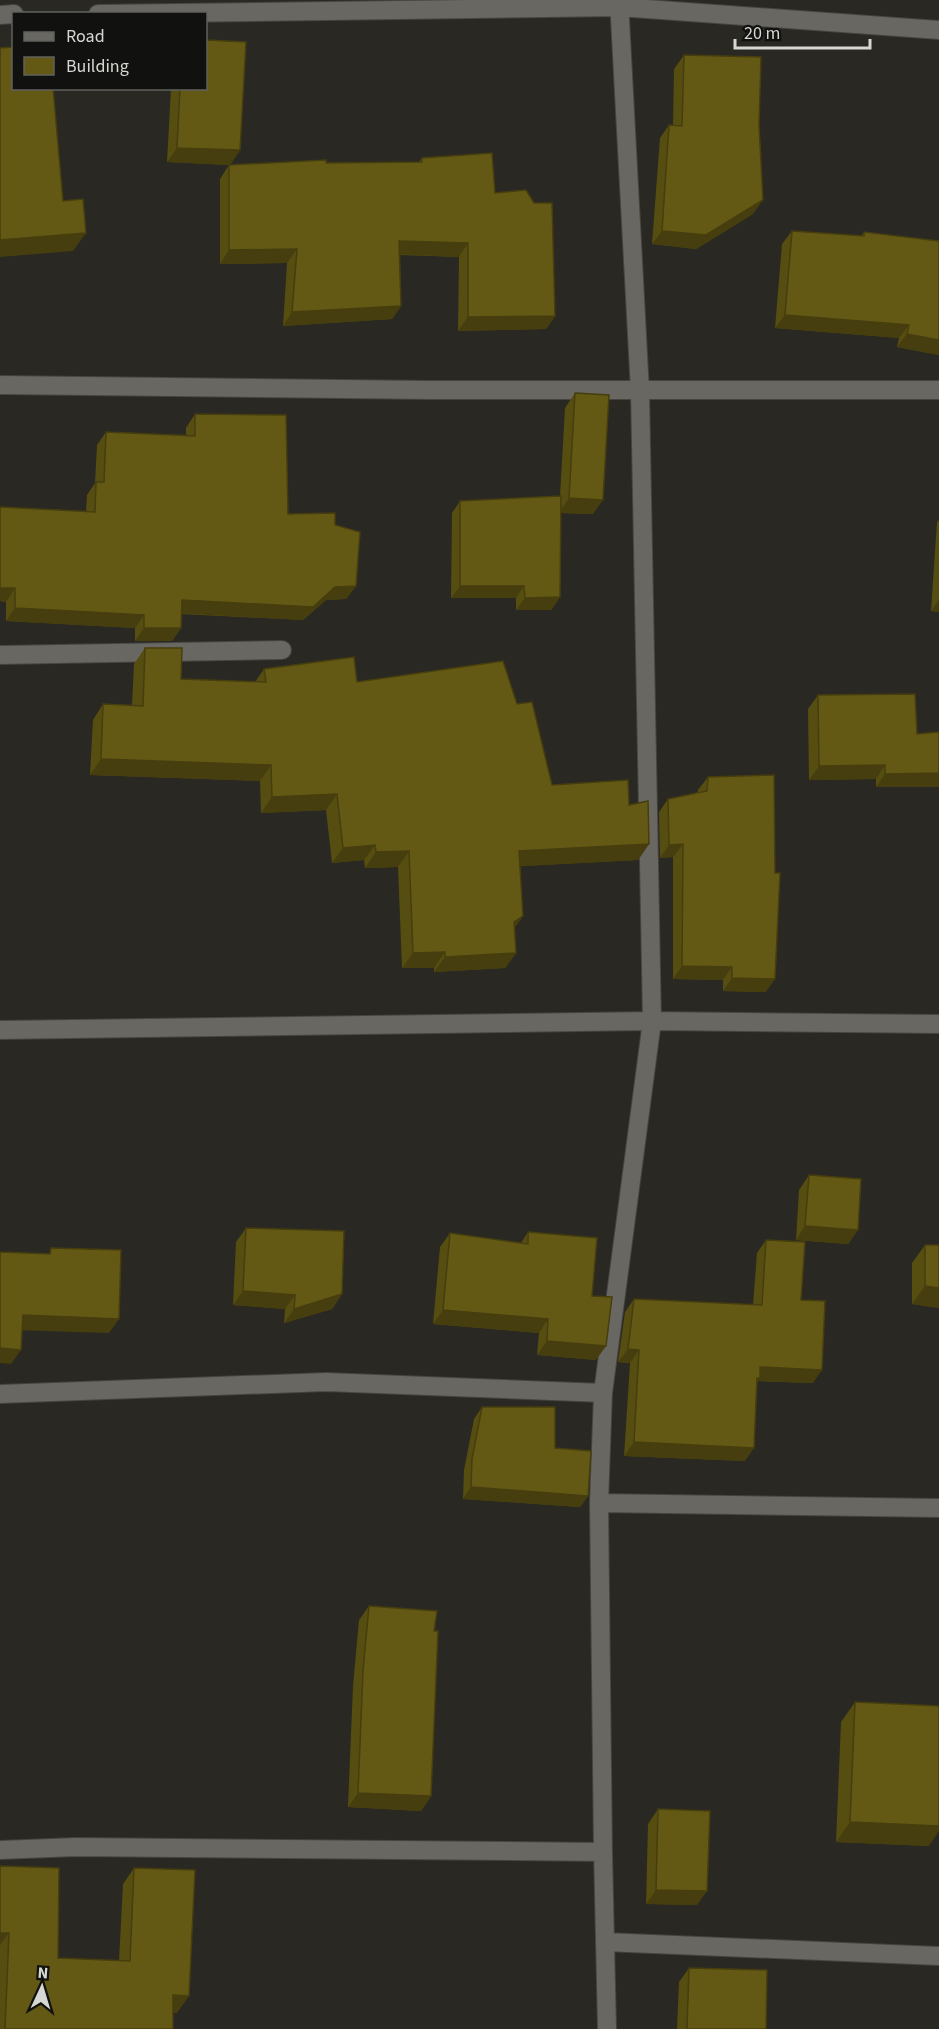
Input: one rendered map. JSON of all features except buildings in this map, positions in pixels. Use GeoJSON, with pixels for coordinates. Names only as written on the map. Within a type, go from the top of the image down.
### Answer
{"type":"FeatureCollection","features":[{"type":"Feature","properties":{"kind":"street"},"geometry":{"type":"LineString","coordinates":[[202,12],[619,4],[939,30]]}},
{"type":"Feature","properties":{"kind":"street"},"geometry":{"type":"LineString","coordinates":[[608,2029],[603,1852],[599,1503],[603,1393],[652,1021],[640,391],[619,4]]}},
{"type":"Feature","properties":{"kind":"street"},"geometry":{"type":"LineString","coordinates":[[0,385],[640,391],[939,390]]}},
{"type":"Feature","properties":{"kind":"street"},"geometry":{"type":"LineString","coordinates":[[0,655],[282,650]]}},
{"type":"Feature","properties":{"kind":"street"},"geometry":{"type":"LineString","coordinates":[[0,1030],[652,1021],[939,1024]]}},
{"type":"Feature","properties":{"kind":"street"},"geometry":{"type":"LineString","coordinates":[[0,1394],[326,1382],[603,1393]]}},
{"type":"Feature","properties":{"kind":"street"},"geometry":{"type":"LineString","coordinates":[[599,1503],[939,1508]]}},
{"type":"Feature","properties":{"kind":"street"},"geometry":{"type":"LineString","coordinates":[[0,1850],[76,1847],[603,1852]]}},
{"type":"Feature","properties":{"kind":"street"},"geometry":{"type":"LineString","coordinates":[[605,1942],[939,1956]]}}]}
